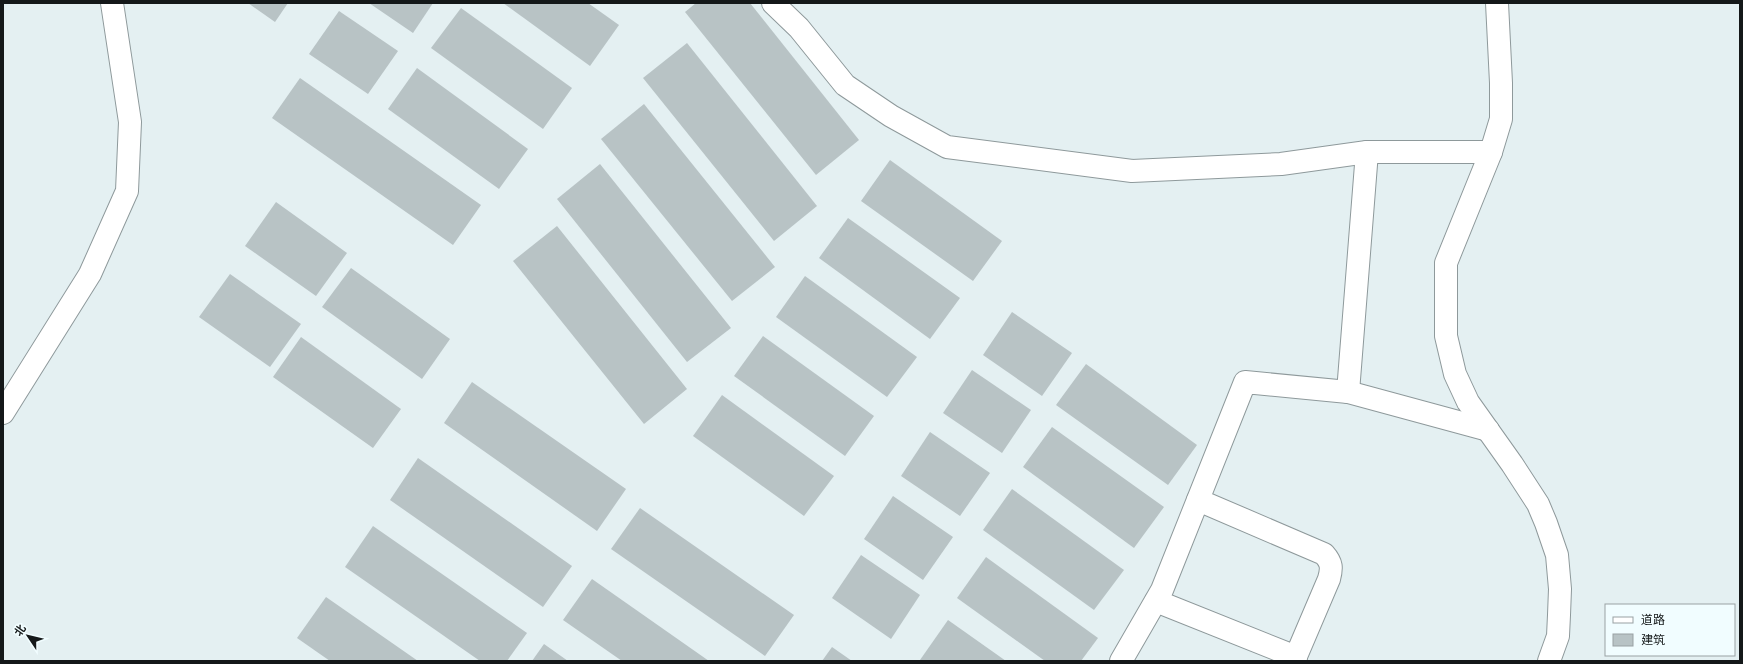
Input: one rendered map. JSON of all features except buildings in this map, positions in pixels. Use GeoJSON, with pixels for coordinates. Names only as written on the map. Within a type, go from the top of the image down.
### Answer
{"type":"FeatureCollection","features":[{"type":"Feature","properties":{"kind":"street"},"geometry":{"type":"LineString","coordinates":[[3,413],[90,274],[127,190],[130,122],[112,3]]}},
{"type":"Feature","properties":{"kind":"street"},"geometry":{"type":"LineString","coordinates":[[774,3],[799,28],[845,85],[891,116],[947,147],[1132,171],[1281,164],[1367,152],[1491,152]]}},
{"type":"Feature","properties":{"kind":"street"},"geometry":{"type":"LineString","coordinates":[[1497,3],[1501,83],[1501,119],[1491,152],[1446,262],[1446,336],[1456,374],[1468,402],[1538,504],[1557,554],[1560,589],[1558,636],[1549,661]]}},
{"type":"Feature","properties":{"kind":"street"},"geometry":{"type":"LineString","coordinates":[[1348,392],[1367,152]]}},
{"type":"Feature","properties":{"kind":"street"},"geometry":{"type":"LineString","coordinates":[[1121,661],[1162,590],[1245,382],[1348,392],[1488,430]]}},
{"type":"Feature","properties":{"kind":"street"},"geometry":{"type":"LineString","coordinates":[[1156,601],[1295,659],[1329,579],[1332,567],[1330,561],[1324,554],[1198,500]]}}]}
